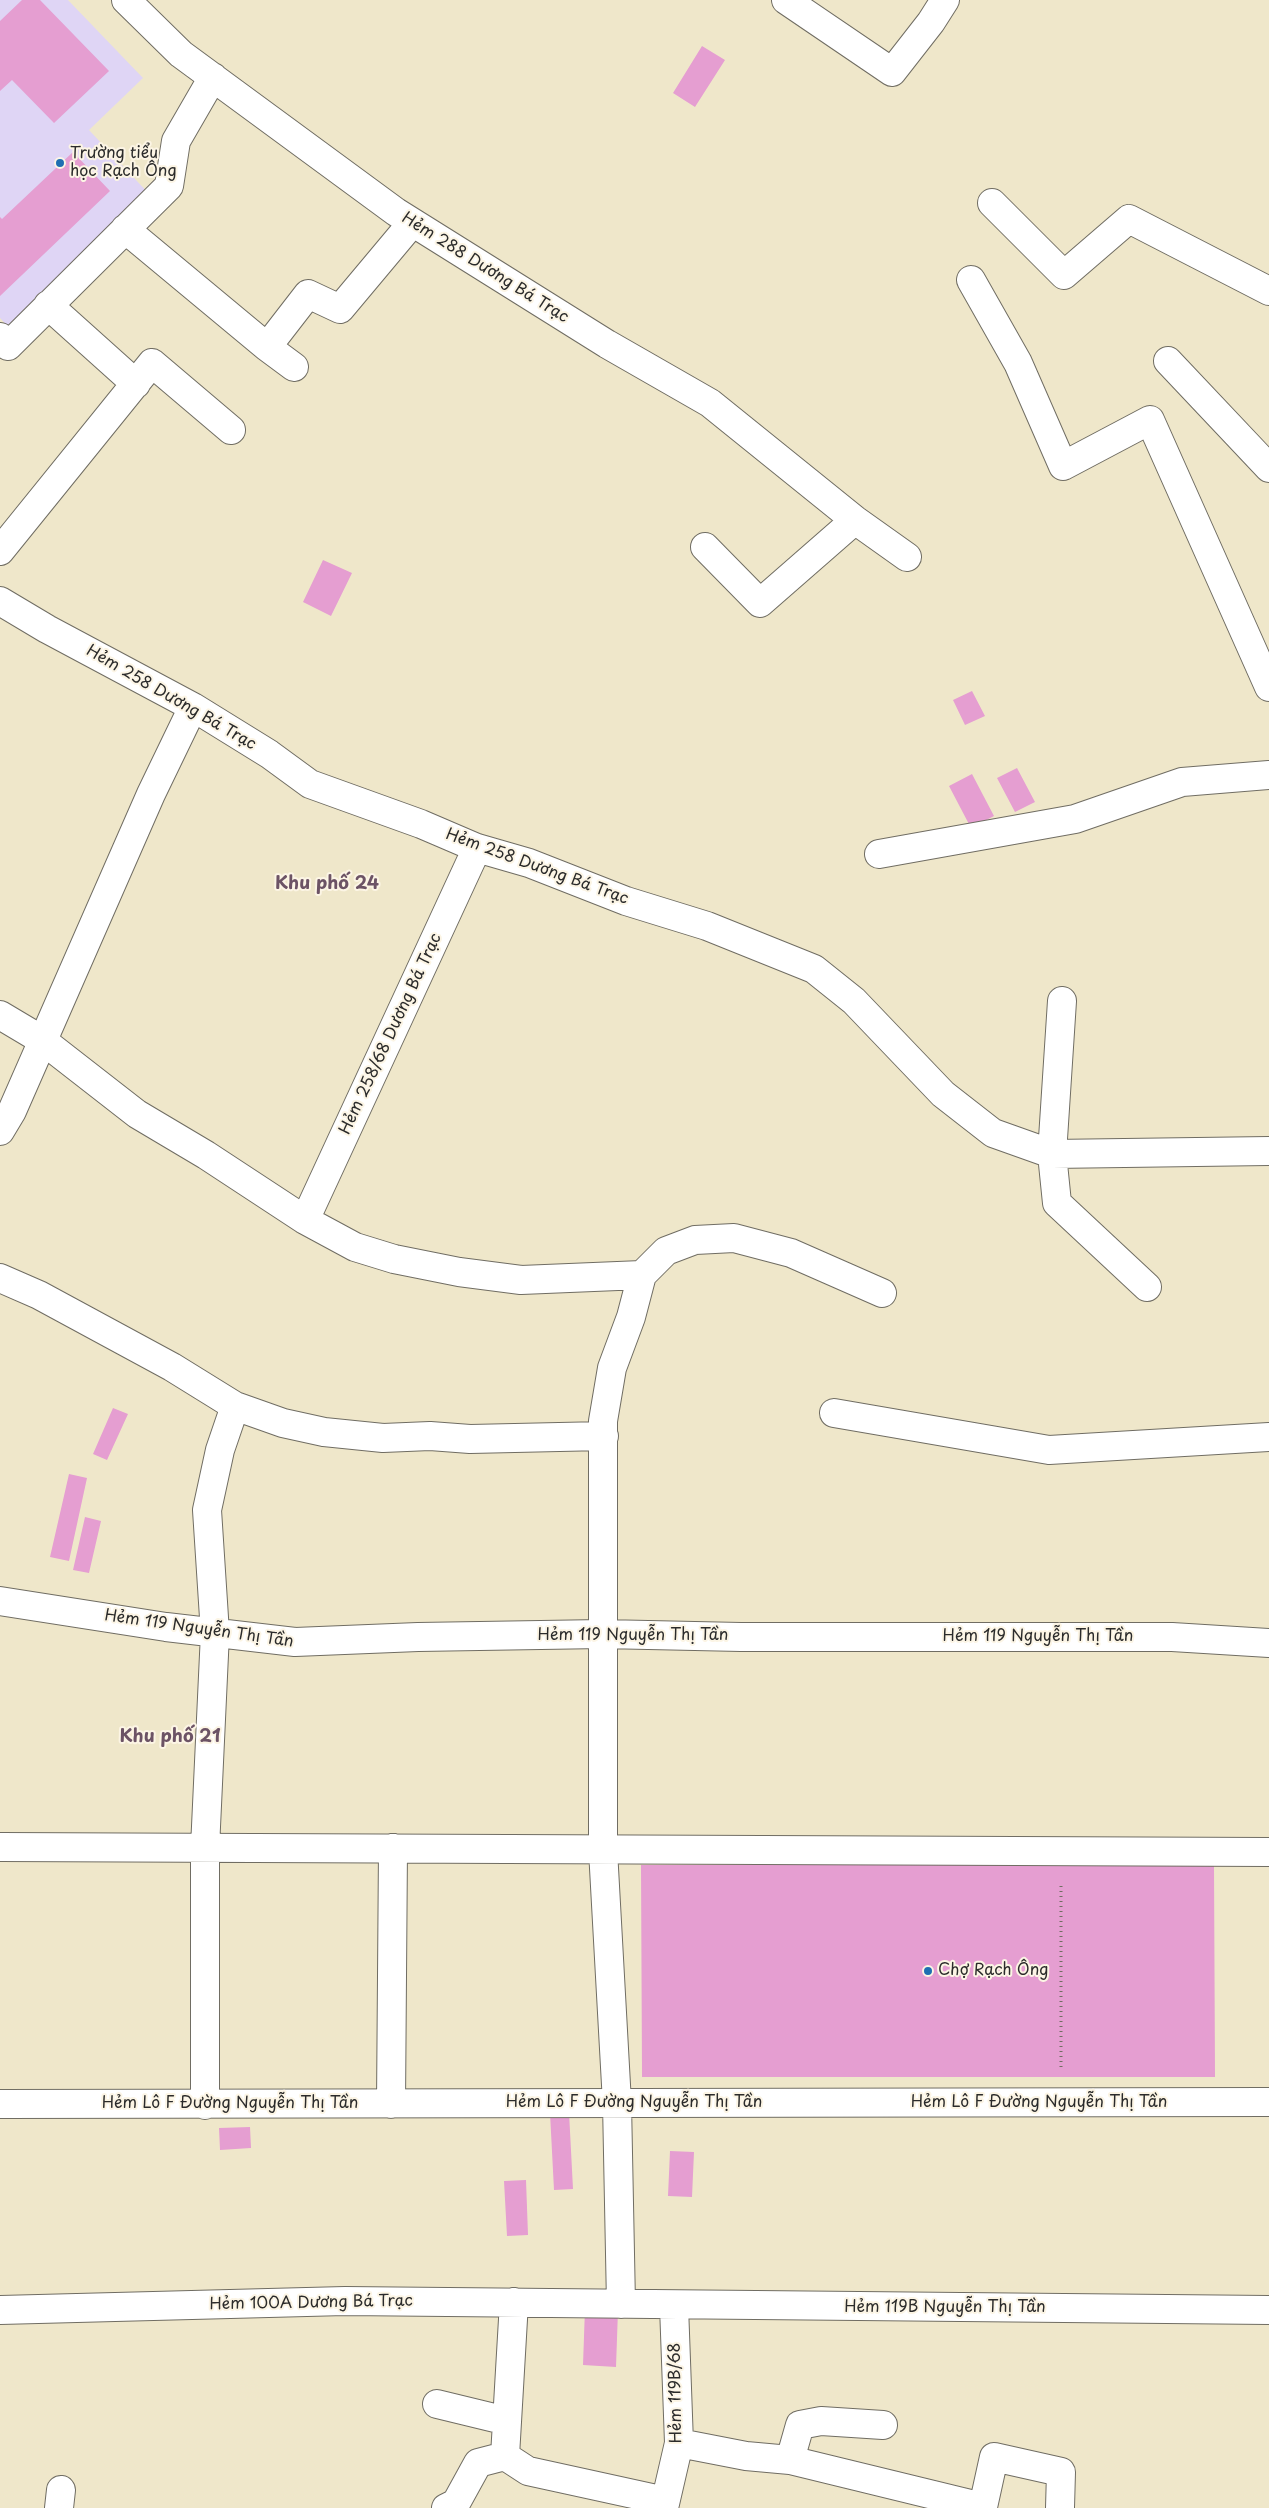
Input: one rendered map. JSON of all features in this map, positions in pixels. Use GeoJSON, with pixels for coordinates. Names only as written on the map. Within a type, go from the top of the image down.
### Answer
{"type":"FeatureCollection","features":[{"type":"Feature","properties":{"kind":"street","name":"Hẻm 288 Dương Bá Trạc"},"geometry":{"type":"LineString","coordinates":[[126,0],[181,54],[412,223],[607,344],[710,403],[855,520],[907,557]]}},
{"type":"Feature","properties":{"kind":"street"},"geometry":{"type":"LineString","coordinates":[[786,0],[892,72],[931,22],[945,0]]}},
{"type":"Feature","properties":{"kind":"street"},"geometry":{"type":"LineString","coordinates":[[4,342],[48,305],[169,186],[176,141],[213,77]]}},
{"type":"Feature","properties":{"kind":"street"},"geometry":{"type":"LineString","coordinates":[[992,203],[1064,275],[1129,220],[1269,292]]}},
{"type":"Feature","properties":{"kind":"street"},"geometry":{"type":"LineString","coordinates":[[266,347],[308,294],[340,309],[412,223]]}},
{"type":"Feature","properties":{"kind":"street"},"geometry":{"type":"LineString","coordinates":[[126,229],[266,347],[294,367]]}},
{"type":"Feature","properties":{"kind":"street"},"geometry":{"type":"LineString","coordinates":[[971,280],[1018,363],[1063,466],[1150,420],[1269,687]]}},
{"type":"Feature","properties":{"kind":"street"},"geometry":{"type":"LineString","coordinates":[[48,305],[136,384]]}},
{"type":"Feature","properties":{"kind":"street"},"geometry":{"type":"LineString","coordinates":[[1168,361],[1269,468]]}},
{"type":"Feature","properties":{"kind":"street"},"geometry":{"type":"LineString","coordinates":[[0,551],[152,363],[232,430]]}},
{"type":"Feature","properties":{"kind":"street"},"geometry":{"type":"LineString","coordinates":[[705,548],[760,603],[855,520]]}},
{"type":"Feature","properties":{"kind":"street","name":"Hẻm 258 Dương Bá Trạc"},"geometry":{"type":"LineString","coordinates":[[0,601],[46,629],[194,707],[269,754],[310,784],[421,824],[476,848],[529,863],[626,901],[707,926],[814,968],[854,1001],[943,1094],[993,1133],[1052,1154]]}},
{"type":"Feature","properties":{"kind":"street"},"geometry":{"type":"LineString","coordinates":[[0,1131],[12,1111],[151,794],[194,707]]}},
{"type":"Feature","properties":{"kind":"street"},"geometry":{"type":"LineString","coordinates":[[878,854],[1075,819],[1182,782],[1269,775]]}},
{"type":"Feature","properties":{"kind":"street","name":"Hẻm 258/68 Dương Bá Trạc"},"geometry":{"type":"LineString","coordinates":[[305,1220],[476,848]]}},
{"type":"Feature","properties":{"kind":"street"},"geometry":{"type":"LineString","coordinates":[[1062,1001],[1052,1154],[1057,1203],[1147,1287]]}},
{"type":"Feature","properties":{"kind":"street"},"geometry":{"type":"LineString","coordinates":[[0,1015],[42,1040],[137,1114],[206,1155],[305,1220],[356,1247],[394,1259],[459,1272],[521,1280],[642,1275]]}},
{"type":"Feature","properties":{"kind":"street"},"geometry":{"type":"LineString","coordinates":[[1052,1154],[1269,1151]]}},
{"type":"Feature","properties":{"kind":"street"},"geometry":{"type":"LineString","coordinates":[[621,2304],[617,2103],[603,1850],[602,1634],[604,1421],[612,1368],[631,1318],[642,1275],[666,1251],[695,1240],[734,1238],[791,1253],[882,1293]]}},
{"type":"Feature","properties":{"kind":"street"},"geometry":{"type":"LineString","coordinates":[[0,1278],[38,1295],[172,1367],[235,1406],[283,1424],[324,1432],[383,1438],[430,1436],[470,1439],[604,1436]]}},
{"type":"Feature","properties":{"kind":"street"},"geometry":{"type":"LineString","coordinates":[[205,2105],[205,1848],[216,1633],[207,1510],[220,1450],[235,1406]]}},
{"type":"Feature","properties":{"kind":"street"},"geometry":{"type":"LineString","coordinates":[[834,1412],[1048,1450],[1269,1437]]}},
{"type":"Feature","properties":{"kind":"street","name":"Hẻm 119 Nguyễn Thị Tần"},"geometry":{"type":"LineString","coordinates":[[0,1601],[216,1633],[294,1642],[418,1637],[602,1634],[741,1637],[1172,1637],[1269,1643]]}},
{"type":"Feature","properties":{"kind":"street"},"geometry":{"type":"LineString","coordinates":[[0,1847],[1269,1852]]}},
{"type":"Feature","properties":{"kind":"street"},"geometry":{"type":"LineString","coordinates":[[390,2104],[393,1848]]}},
{"type":"Feature","properties":{"kind":"street","name":"Hẻm Lô F Đường Nguyễn Thị Tần"},"geometry":{"type":"LineString","coordinates":[[0,2104],[1269,2102]]}},
{"type":"Feature","properties":{"kind":"street","name":"Hẻm 100A Dương Bá Trạc"},"geometry":{"type":"LineString","coordinates":[[0,2310],[345,2301],[621,2304]]}},
{"type":"Feature","properties":{"kind":"street"},"geometry":{"type":"LineString","coordinates":[[505,2456],[514,2302]]}},
{"type":"Feature","properties":{"kind":"street","name":"Hẻm 119B Nguyễn Thị Tần"},"geometry":{"type":"LineString","coordinates":[[621,2304],[674,2306],[1269,2310]]}},
{"type":"Feature","properties":{"kind":"street","name":"Hẻm 119B/68"},"geometry":{"type":"LineString","coordinates":[[664,2504],[679,2443],[674,2306]]}},
{"type":"Feature","properties":{"kind":"street"},"geometry":{"type":"LineString","coordinates":[[437,2404],[507,2421]]}},
{"type":"Feature","properties":{"kind":"street"},"geometry":{"type":"LineString","coordinates":[[790,2460],[800,2425],[821,2421],[883,2425]]}},
{"type":"Feature","properties":{"kind":"street"},"geometry":{"type":"LineString","coordinates":[[679,2443],[746,2456],[790,2460],[983,2508],[994,2457],[1061,2472],[1060,2508]]}},
{"type":"Feature","properties":{"kind":"street"},"geometry":{"type":"LineString","coordinates":[[446,2508],[456,2502],[478,2464],[505,2456],[528,2471],[664,2504]]}},
{"type":"Feature","properties":{"kind":"path"},"geometry":{"type":"LineString","coordinates":[[1061,1852],[1061,2103]]}},
{"type":"Feature","properties":{"kind":"shaded area","name":"Trường tiểu học Rạch Ông"},"geometry":{"type":"Polygon","coordinates":[[[0,0],[68,0],[143,78],[89,130],[152,197],[12,331],[0,318],[0,0]]]}},
{"type":"Feature","properties":{"kind":"building"},"geometry":{"type":"Polygon","coordinates":[[[22,0],[40,0],[109,71],[54,123],[12,80],[0,91],[0,21],[22,0]]]}},
{"type":"Feature","properties":{"kind":"building"},"geometry":{"type":"Polygon","coordinates":[[[702,46],[725,60],[695,107],[673,93],[702,46]]]}},
{"type":"Feature","properties":{"kind":"building"},"geometry":{"type":"Polygon","coordinates":[[[73,152],[110,191],[0,296],[0,217],[2,219],[73,152]]]}},
{"type":"Feature","properties":{"kind":"building"},"geometry":{"type":"Polygon","coordinates":[[[323,560],[352,573],[331,616],[303,602],[323,560]]]}},
{"type":"Feature","properties":{"kind":"building"},"geometry":{"type":"Polygon","coordinates":[[[972,691],[985,716],[965,725],[953,700],[972,691]]]}},
{"type":"Feature","properties":{"kind":"building"},"geometry":{"type":"Polygon","coordinates":[[[1017,768],[1035,802],[1015,812],[997,778],[1017,768]]]}},
{"type":"Feature","properties":{"kind":"building"},"geometry":{"type":"Polygon","coordinates":[[[972,774],[994,816],[971,828],[949,786],[972,774]]]}},
{"type":"Feature","properties":{"kind":"building"},"geometry":{"type":"Polygon","coordinates":[[[113,1408],[128,1414],[107,1460],[93,1454],[113,1408]]]}},
{"type":"Feature","properties":{"kind":"building"},"geometry":{"type":"Polygon","coordinates":[[[69,1474],[87,1478],[69,1561],[50,1557],[69,1474]]]}},
{"type":"Feature","properties":{"kind":"building"},"geometry":{"type":"Polygon","coordinates":[[[85,1517],[101,1521],[89,1573],[73,1570],[85,1517]]]}},
{"type":"Feature","properties":{"kind":"building","name":"Chợ Rạch Ông"},"geometry":{"type":"Polygon","coordinates":[[[641,1865],[1214,1865],[1215,2077],[642,2077],[641,1865]]]}},
{"type":"Feature","properties":{"kind":"building"},"geometry":{"type":"Polygon","coordinates":[[[569,2112],[573,2189],[554,2190],[550,2113],[569,2112]]]}},
{"type":"Feature","properties":{"kind":"building"},"geometry":{"type":"Polygon","coordinates":[[[250,2127],[251,2148],[220,2150],[219,2128],[250,2127]]]}},
{"type":"Feature","properties":{"kind":"building"},"geometry":{"type":"Polygon","coordinates":[[[670,2151],[694,2152],[692,2197],[668,2196],[670,2151]]]}},
{"type":"Feature","properties":{"kind":"building"},"geometry":{"type":"Polygon","coordinates":[[[526,2180],[528,2235],[507,2236],[504,2181],[526,2180]]]}},
{"type":"Feature","properties":{"kind":"building"},"geometry":{"type":"Polygon","coordinates":[[[585,2308],[618,2310],[616,2367],[583,2365],[585,2308]]]}},
{"type":"Feature","properties":{"kind":"place","name":"Trường tiểu học Rạch Ông"},"geometry":{"type":"Point","coordinates":[60,163]}},
{"type":"Feature","properties":{"kind":"place","name":"Chợ Rạch Ông"},"geometry":{"type":"Point","coordinates":[928,1971]}},
{"type":"Feature","properties":{"kind":"district","name":"Khu phố 24"},"geometry":{"type":"Point","coordinates":[327,884]}},
{"type":"Feature","properties":{"kind":"district","name":"Khu phố 21"},"geometry":{"type":"Point","coordinates":[170,1737]}}]}
